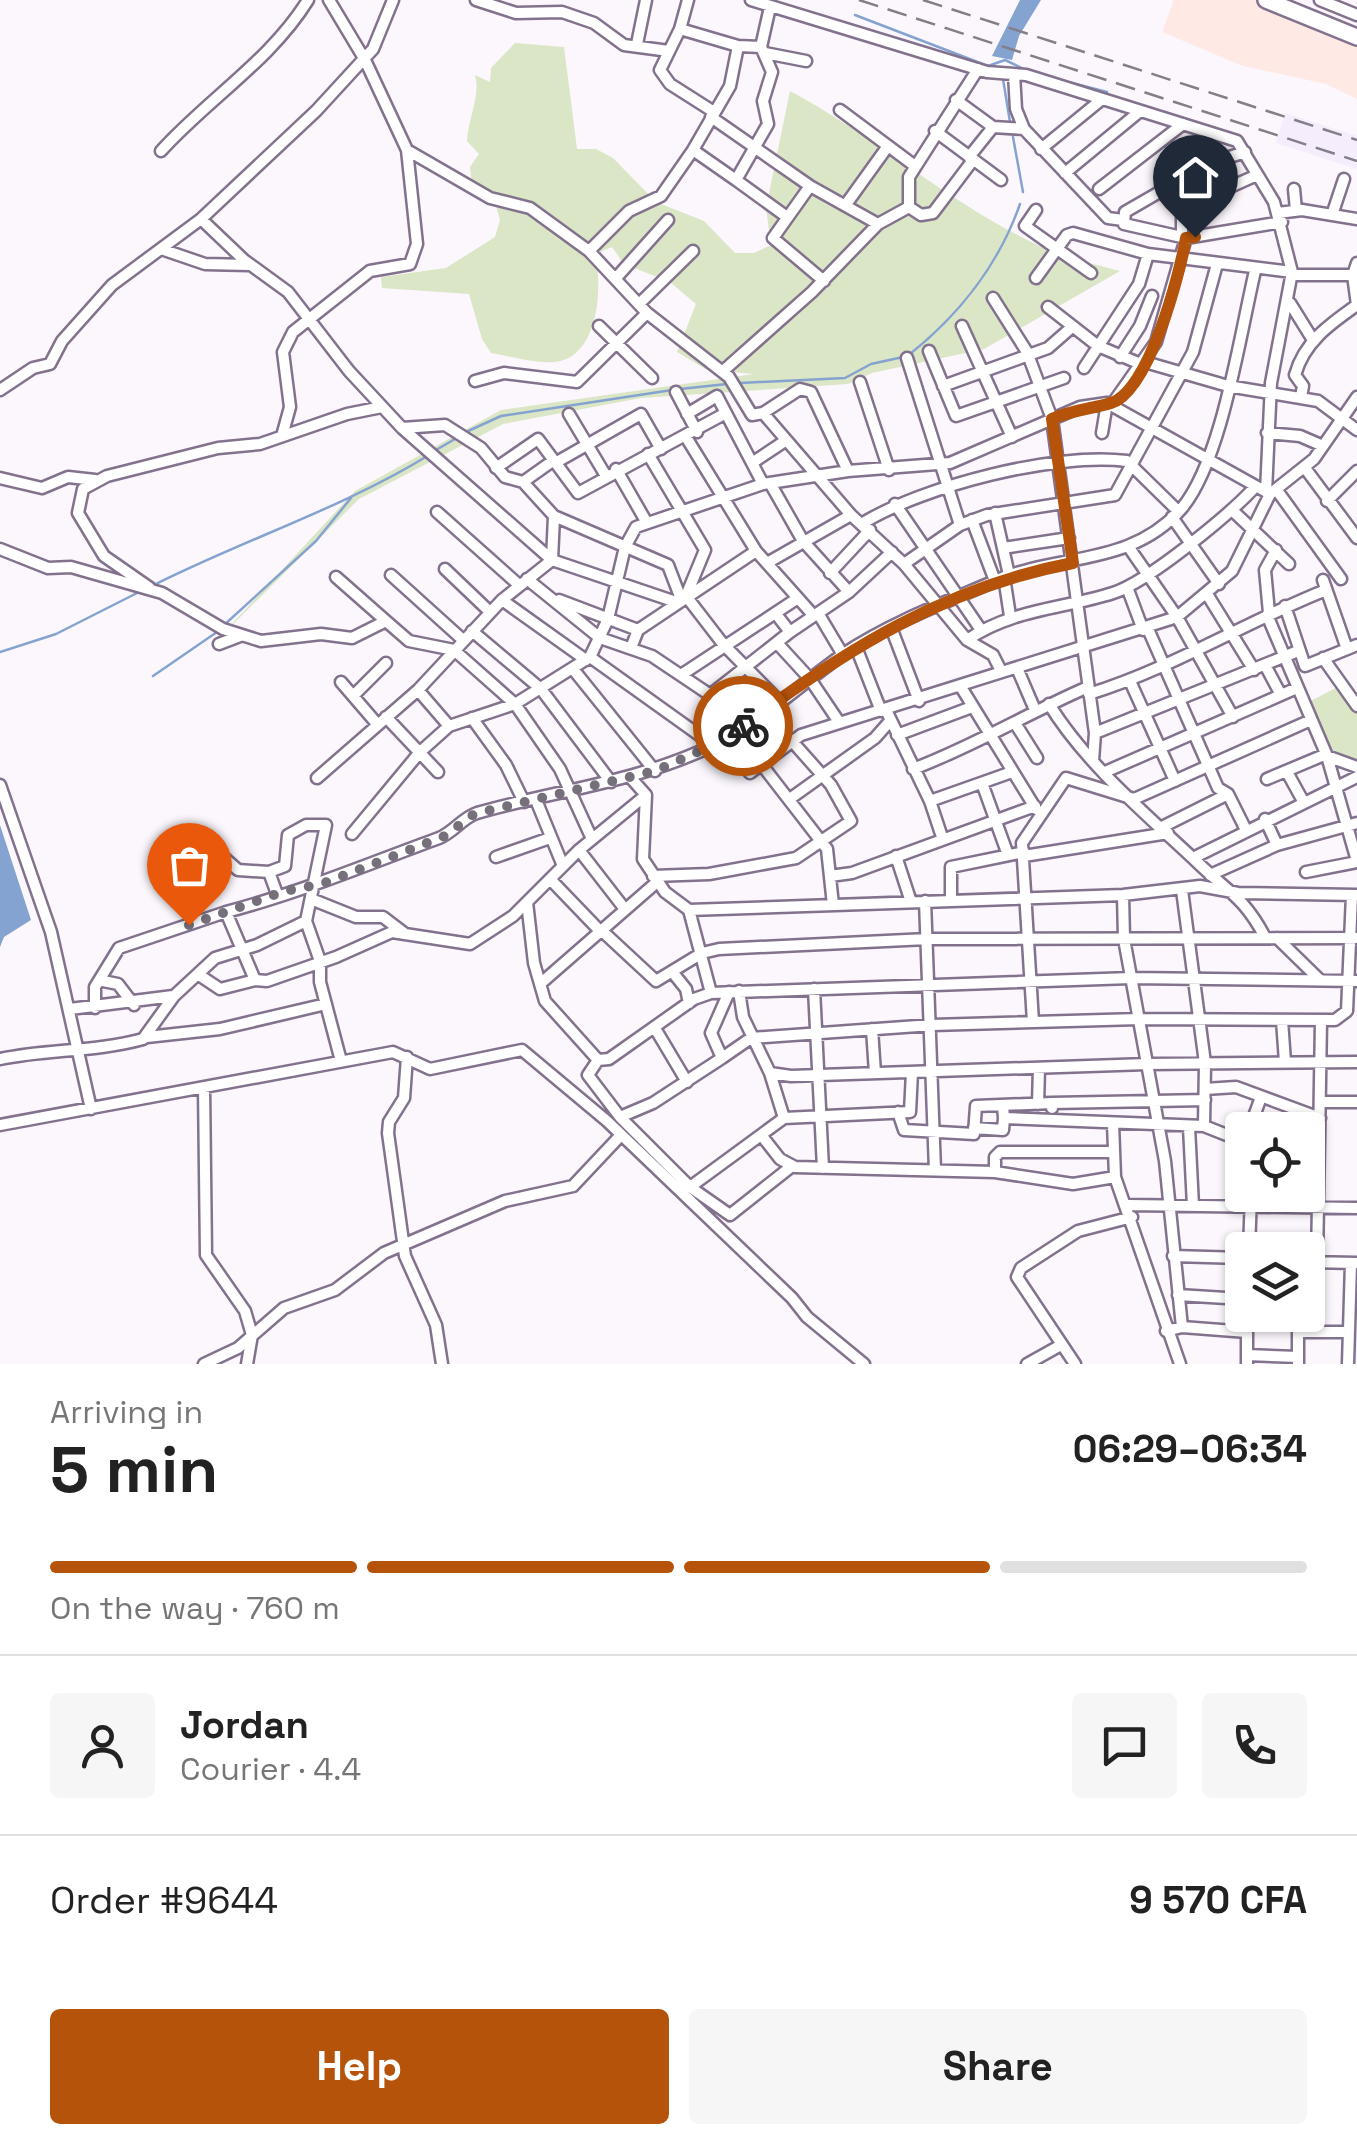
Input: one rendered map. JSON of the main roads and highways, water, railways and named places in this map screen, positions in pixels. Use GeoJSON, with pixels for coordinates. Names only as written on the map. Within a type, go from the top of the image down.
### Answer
{"type":"FeatureCollection","features":[{"type":"Feature","properties":{"kind":"highway"},"geometry":{"type":"LineString","coordinates":[[1266,0],[1357,37]]}},
{"type":"Feature","properties":{"kind":"highway"},"geometry":{"type":"LineString","coordinates":[[1290,0],[1357,28]]}},
{"type":"Feature","properties":{"kind":"water"},"geometry":{"type":"Polygon","coordinates":[[[1020,0],[1041,0],[1019,36],[1012,60],[992,56],[1020,0]]]}},
{"type":"Feature","properties":{"kind":"water"},"geometry":{"type":"Polygon","coordinates":[[[0,825],[31,920],[4,937],[0,947],[0,825]]]}},
{"type":"Feature","properties":{"kind":"waterway"},"geometry":{"type":"LineString","coordinates":[[855,15],[988,66],[1005,60],[1028,71]]}},
{"type":"Feature","properties":{"kind":"waterway"},"geometry":{"type":"LineString","coordinates":[[1045,76],[1107,92]]}},
{"type":"Feature","properties":{"kind":"waterway"},"geometry":{"type":"LineString","coordinates":[[1003,79],[1010,122]]}},
{"type":"Feature","properties":{"kind":"waterway"},"geometry":{"type":"LineString","coordinates":[[1013,137],[1023,192]]}},
{"type":"Feature","properties":{"kind":"waterway"},"geometry":{"type":"LineString","coordinates":[[910,354],[945,323],[976,287],[1001,247],[1020,204]]}},
{"type":"Feature","properties":{"kind":"waterway"},"geometry":{"type":"LineString","coordinates":[[740,383],[845,378],[871,364],[903,357]]}},
{"type":"Feature","properties":{"kind":"waterway"},"geometry":{"type":"LineString","coordinates":[[680,389],[727,384]]}},
{"type":"Feature","properties":{"kind":"waterway"},"geometry":{"type":"LineString","coordinates":[[466,432],[501,416],[672,390]]}},
{"type":"Feature","properties":{"kind":"waterway"},"geometry":{"type":"LineString","coordinates":[[436,450],[455,439]]}},
{"type":"Feature","properties":{"kind":"waterway"},"geometry":{"type":"LineString","coordinates":[[152,586],[328,508],[429,455]]}},
{"type":"Feature","properties":{"kind":"waterway"},"geometry":{"type":"LineString","coordinates":[[223,626],[316,541],[351,498]]}},
{"type":"Feature","properties":{"kind":"waterway"},"geometry":{"type":"LineString","coordinates":[[0,652],[56,634],[141,591]]}},
{"type":"Feature","properties":{"kind":"waterway"},"geometry":{"type":"LineString","coordinates":[[153,676],[217,632]]}},
{"type":"Feature","properties":{"kind":"railway"},"geometry":{"type":"LineString","coordinates":[[859,0],[1357,161]]}},
{"type":"Feature","properties":{"kind":"railway"},"geometry":{"type":"LineString","coordinates":[[923,0],[1357,140]]}}]}
